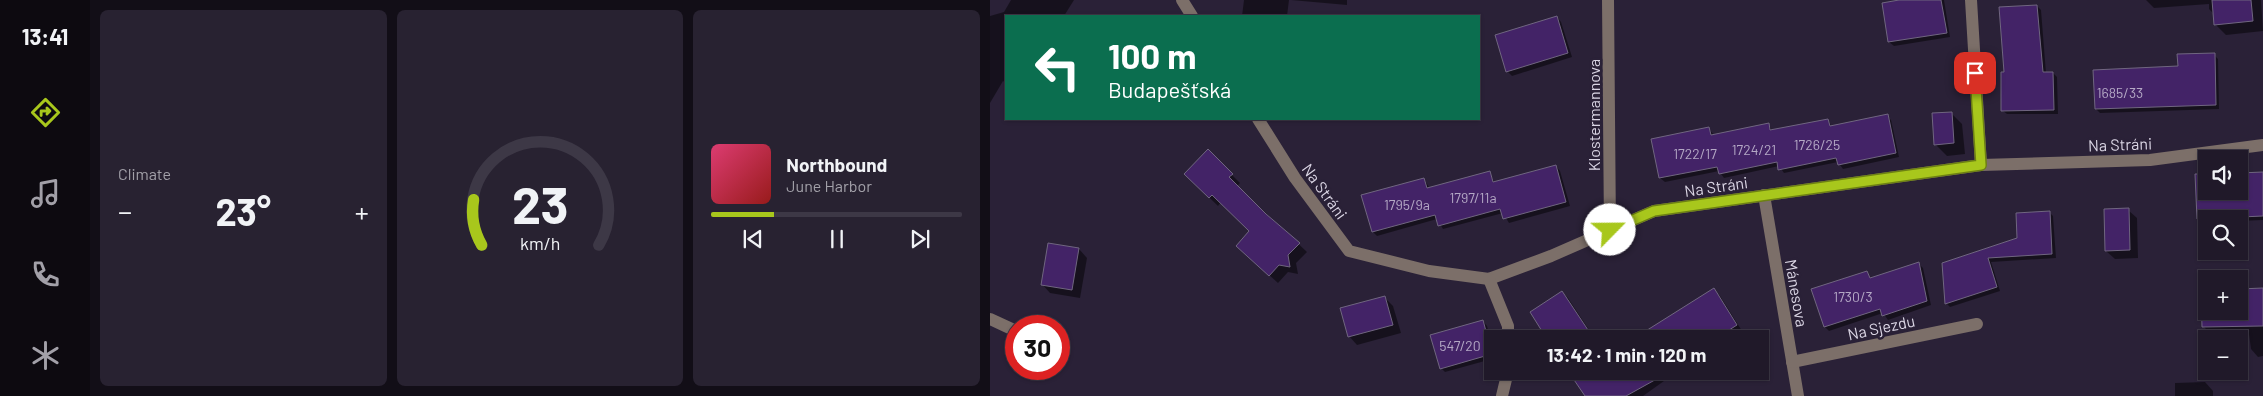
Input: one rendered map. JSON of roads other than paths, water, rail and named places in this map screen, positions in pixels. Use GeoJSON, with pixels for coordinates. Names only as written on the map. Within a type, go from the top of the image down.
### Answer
{"type":"FeatureCollection","features":[{"type":"Feature","properties":{"kind":"street"},"geometry":{"type":"LineString","coordinates":[[1182,0],[1191,15]]}},
{"type":"Feature","properties":{"kind":"street","name":"Klostermannova"},"geometry":{"type":"LineString","coordinates":[[1608,0],[1610,230]]}},
{"type":"Feature","properties":{"kind":"street"},"geometry":{"type":"LineString","coordinates":[[1970,0],[1981,165]]}},
{"type":"Feature","properties":{"kind":"street","name":"Na Stráni"},"geometry":{"type":"LineString","coordinates":[[1259,120],[1295,178],[1349,251],[1429,270],[1489,279],[1551,256],[1654,211],[1981,165],[2150,160],[2263,146]]}},
{"type":"Feature","properties":{"kind":"street","name":"Mánesova"},"geometry":{"type":"LineString","coordinates":[[1764,195],[1798,396]]}},
{"type":"Feature","properties":{"kind":"street"},"geometry":{"type":"LineString","coordinates":[[1489,279],[1508,330]]}},
{"type":"Feature","properties":{"kind":"street"},"geometry":{"type":"LineString","coordinates":[[990,319],[1005,326]]}},
{"type":"Feature","properties":{"kind":"street","name":"Na Sjezdu"},"geometry":{"type":"LineString","coordinates":[[1792,362],[1977,324]]}},
{"type":"Feature","properties":{"kind":"street"},"geometry":{"type":"LineString","coordinates":[[1502,396],[1506,380]]}}]}
